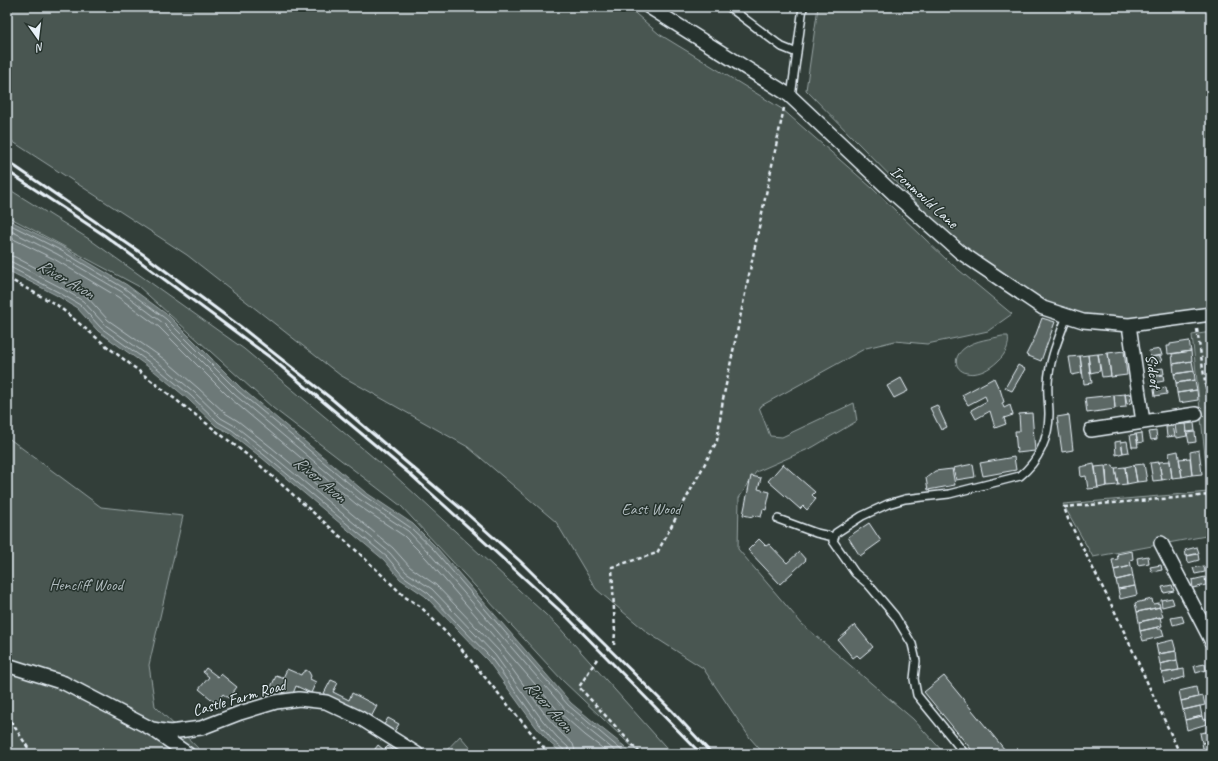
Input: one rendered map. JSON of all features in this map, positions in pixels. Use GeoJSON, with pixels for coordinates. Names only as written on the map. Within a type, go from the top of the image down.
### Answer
{"type":"FeatureCollection","features":[{"type":"Feature","properties":{"kind":"street","name":"Ironmould Lane"},"geometry":{"type":"LineString","coordinates":[[649,7],[790,96],[893,193],[960,252],[1043,308],[1083,321],[1129,326],[1211,314]]}},
{"type":"Feature","properties":{"kind":"street","name":"Sidcot"},"geometry":{"type":"LineString","coordinates":[[1129,326],[1143,422]]}},
{"type":"Feature","properties":{"kind":"street"},"geometry":{"type":"LineString","coordinates":[[1091,430],[1196,414]]}},
{"type":"Feature","properties":{"kind":"street"},"geometry":{"type":"LineString","coordinates":[[1161,543],[1211,640]]}},
{"type":"Feature","properties":{"kind":"street","name":"Castle Farm Road"},"geometry":{"type":"LineString","coordinates":[[7,665],[64,683],[152,729],[188,754]]}},
{"type":"Feature","properties":{"kind":"street","name":"Castle Farm Road"},"geometry":{"type":"LineString","coordinates":[[152,729],[170,732],[201,728],[240,713],[276,702],[299,699],[326,702],[360,718],[417,754]]}},
{"type":"Feature","properties":{"kind":"lane"},"geometry":{"type":"LineString","coordinates":[[729,7],[782,48],[797,53]]}},
{"type":"Feature","properties":{"kind":"lane"},"geometry":{"type":"LineString","coordinates":[[790,96],[803,7]]}},
{"type":"Feature","properties":{"kind":"lane"},"geometry":{"type":"LineString","coordinates":[[965,754],[917,695],[914,679],[916,661],[912,644],[899,622],[868,584],[855,573],[833,541],[836,532],[862,516],[888,504],[905,499],[949,494],[1020,476],[1028,470],[1041,450],[1047,434],[1049,415],[1048,384],[1052,354],[1067,316]]}},
{"type":"Feature","properties":{"kind":"lane"},"geometry":{"type":"LineString","coordinates":[[778,519],[816,533],[834,537]]}},
{"type":"Feature","properties":{"kind":"path"},"geometry":{"type":"LineString","coordinates":[[614,645],[615,632],[612,567],[657,553],[717,440],[723,400],[784,104],[790,96]]}},
{"type":"Feature","properties":{"kind":"path"},"geometry":{"type":"LineString","coordinates":[[7,280],[11,280],[57,305],[104,344],[255,462],[359,553],[405,597],[420,606],[458,645],[549,754]]}},
{"type":"Feature","properties":{"kind":"path"},"geometry":{"type":"LineString","coordinates":[[1195,316],[1211,425]]}},
{"type":"Feature","properties":{"kind":"path"},"geometry":{"type":"LineString","coordinates":[[1180,754],[1115,612],[1068,519],[1064,507],[1211,495]]}},
{"type":"Feature","properties":{"kind":"path"},"geometry":{"type":"LineString","coordinates":[[597,659],[579,687],[641,754]]}},
{"type":"Feature","properties":{"kind":"path"},"geometry":{"type":"LineString","coordinates":[[7,715],[32,754]]}},
{"type":"Feature","properties":{"kind":"green space","name":"East Wood"},"geometry":{"type":"Polygon","coordinates":[[[7,7],[628,7],[659,34],[782,109],[872,188],[948,261],[1012,314],[988,331],[927,344],[895,341],[866,348],[759,407],[770,436],[782,437],[854,403],[857,421],[813,447],[756,472],[739,498],[738,549],[802,624],[913,719],[945,754],[764,754],[750,738],[703,668],[648,633],[596,589],[556,522],[468,447],[340,375],[187,255],[7,138],[7,7]]]}},
{"type":"Feature","properties":{"kind":"green space"},"geometry":{"type":"Polygon","coordinates":[[[818,7],[1211,7],[1211,308],[1129,320],[1069,312],[1044,303],[960,247],[806,90],[818,7]]]}},
{"type":"Feature","properties":{"kind":"green space"},"geometry":{"type":"Polygon","coordinates":[[[7,188],[89,239],[244,349],[392,473],[557,625],[672,754],[640,754],[562,680],[401,506],[273,408],[138,286],[7,216],[7,188]]]}},
{"type":"Feature","properties":{"kind":"green space"},"geometry":{"type":"Polygon","coordinates":[[[1211,332],[1211,535],[1093,557],[1063,504],[1209,492],[1192,335],[1211,332]]]}},
{"type":"Feature","properties":{"kind":"green space"},"geometry":{"type":"Polygon","coordinates":[[[1008,336],[1008,343],[1005,353],[1001,359],[987,369],[977,373],[969,373],[962,371],[957,366],[956,360],[959,354],[966,347],[979,341],[1008,336]]]}},
{"type":"Feature","properties":{"kind":"green space","name":"Hencliff Wood"},"geometry":{"type":"Polygon","coordinates":[[[7,437],[101,507],[183,516],[149,665],[155,706],[204,754],[7,754],[7,437]]]}},
{"type":"Feature","properties":{"kind":"green space"},"geometry":{"type":"Polygon","coordinates":[[[460,736],[476,754],[443,754],[460,736]]]}},
{"type":"Feature","properties":{"kind":"water","name":"River Avon"},"geometry":{"type":"Polygon","coordinates":[[[7,219],[61,246],[127,285],[169,316],[241,388],[365,492],[413,524],[437,548],[571,703],[624,746],[631,754],[563,754],[550,743],[536,727],[488,661],[425,596],[400,579],[384,560],[262,458],[230,433],[216,426],[188,399],[154,371],[98,331],[77,308],[56,295],[7,270],[7,219]]]}},
{"type":"Feature","properties":{"kind":"building"},"geometry":{"type":"Polygon","coordinates":[[[1042,318],[1055,322],[1041,361],[1026,355],[1042,318]]]}},
{"type":"Feature","properties":{"kind":"building"},"geometry":{"type":"Polygon","coordinates":[[[1189,341],[1191,351],[1168,354],[1167,346],[1170,346],[1170,344],[1189,341]]]}},
{"type":"Feature","properties":{"kind":"building"},"geometry":{"type":"Polygon","coordinates":[[[1160,349],[1162,355],[1150,357],[1149,351],[1160,349]]]}},
{"type":"Feature","properties":{"kind":"building"},"geometry":{"type":"Polygon","coordinates":[[[1124,351],[1127,375],[1111,377],[1108,353],[1124,351]]]}},
{"type":"Feature","properties":{"kind":"building"},"geometry":{"type":"Polygon","coordinates":[[[1191,351],[1192,361],[1173,364],[1172,354],[1191,351]]]}},
{"type":"Feature","properties":{"kind":"building"},"geometry":{"type":"Polygon","coordinates":[[[1108,353],[1111,376],[1102,377],[1098,354],[1108,353]]]}},
{"type":"Feature","properties":{"kind":"building"},"geometry":{"type":"Polygon","coordinates":[[[1098,354],[1100,371],[1090,373],[1088,355],[1098,354]]]}},
{"type":"Feature","properties":{"kind":"building"},"geometry":{"type":"Polygon","coordinates":[[[1088,355],[1092,383],[1084,384],[1080,356],[1088,355]]]}},
{"type":"Feature","properties":{"kind":"building"},"geometry":{"type":"Polygon","coordinates":[[[1080,356],[1082,373],[1072,375],[1069,357],[1080,356]]]}},
{"type":"Feature","properties":{"kind":"building"},"geometry":{"type":"Polygon","coordinates":[[[1160,356],[1162,361],[1151,363],[1150,357],[1160,356]]]}},
{"type":"Feature","properties":{"kind":"building"},"geometry":{"type":"Polygon","coordinates":[[[1192,361],[1194,371],[1174,374],[1173,364],[1192,361]]]}},
{"type":"Feature","properties":{"kind":"building"},"geometry":{"type":"Polygon","coordinates":[[[1018,365],[1025,369],[1012,391],[1005,388],[1018,365]]]}},
{"type":"Feature","properties":{"kind":"building"},"geometry":{"type":"Polygon","coordinates":[[[1163,368],[1164,374],[1152,376],[1151,370],[1163,368]]]}},
{"type":"Feature","properties":{"kind":"building"},"geometry":{"type":"Polygon","coordinates":[[[1194,371],[1195,380],[1176,383],[1174,374],[1194,371]]]}},
{"type":"Feature","properties":{"kind":"building"},"geometry":{"type":"Polygon","coordinates":[[[1163,375],[1164,381],[1153,383],[1153,377],[1163,375]]]}},
{"type":"Feature","properties":{"kind":"building"},"geometry":{"type":"Polygon","coordinates":[[[901,378],[908,391],[894,398],[887,386],[901,378]]]}},
{"type":"Feature","properties":{"kind":"building"},"geometry":{"type":"Polygon","coordinates":[[[994,378],[1000,389],[1004,402],[1002,403],[1004,408],[1010,405],[1013,415],[1004,418],[1006,424],[995,428],[990,411],[976,419],[971,410],[987,401],[985,396],[968,405],[962,395],[994,378]]]}},
{"type":"Feature","properties":{"kind":"building"},"geometry":{"type":"Polygon","coordinates":[[[1195,380],[1197,390],[1177,393],[1176,383],[1195,380]]]}},
{"type":"Feature","properties":{"kind":"building"},"geometry":{"type":"Polygon","coordinates":[[[1166,387],[1167,394],[1155,396],[1154,389],[1166,387]]]}},
{"type":"Feature","properties":{"kind":"building"},"geometry":{"type":"Polygon","coordinates":[[[1197,390],[1198,400],[1179,403],[1177,393],[1197,390]]]}},
{"type":"Feature","properties":{"kind":"building"},"geometry":{"type":"Polygon","coordinates":[[[1129,393],[1131,403],[1127,404],[1125,394],[1129,393]]]}},
{"type":"Feature","properties":{"kind":"building"},"geometry":{"type":"Polygon","coordinates":[[[1125,394],[1126,407],[1115,408],[1114,395],[1125,394]]]}},
{"type":"Feature","properties":{"kind":"building"},"geometry":{"type":"Polygon","coordinates":[[[1114,395],[1115,409],[1087,413],[1085,398],[1114,395]]]}},
{"type":"Feature","properties":{"kind":"building"},"geometry":{"type":"Polygon","coordinates":[[[937,405],[947,427],[941,430],[930,408],[937,405]]]}},
{"type":"Feature","properties":{"kind":"building"},"geometry":{"type":"Polygon","coordinates":[[[1032,413],[1035,451],[1017,453],[1015,431],[1020,431],[1019,414],[1032,413]]]}},
{"type":"Feature","properties":{"kind":"building"},"geometry":{"type":"Polygon","coordinates":[[[1069,415],[1073,450],[1062,452],[1057,417],[1069,415]]]}},
{"type":"Feature","properties":{"kind":"building"},"geometry":{"type":"Polygon","coordinates":[[[1194,423],[1195,431],[1187,432],[1186,424],[1194,423]]]}},
{"type":"Feature","properties":{"kind":"building"},"geometry":{"type":"Polygon","coordinates":[[[1185,424],[1187,436],[1177,438],[1175,425],[1185,424]]]}},
{"type":"Feature","properties":{"kind":"building"},"geometry":{"type":"Polygon","coordinates":[[[1173,426],[1175,436],[1167,437],[1166,427],[1173,426]]]}},
{"type":"Feature","properties":{"kind":"building"},"geometry":{"type":"Polygon","coordinates":[[[1156,431],[1157,439],[1151,440],[1149,432],[1156,431]]]}},
{"type":"Feature","properties":{"kind":"building"},"geometry":{"type":"Polygon","coordinates":[[[1195,432],[1196,442],[1189,443],[1187,433],[1195,432]]]}},
{"type":"Feature","properties":{"kind":"building"},"geometry":{"type":"Polygon","coordinates":[[[1142,433],[1143,442],[1138,443],[1136,434],[1142,433]]]}},
{"type":"Feature","properties":{"kind":"building"},"geometry":{"type":"Polygon","coordinates":[[[1136,434],[1138,447],[1132,447],[1130,435],[1136,434]]]}},
{"type":"Feature","properties":{"kind":"building"},"geometry":{"type":"Polygon","coordinates":[[[1121,441],[1123,453],[1116,455],[1115,442],[1121,441]]]}},
{"type":"Feature","properties":{"kind":"building"},"geometry":{"type":"Polygon","coordinates":[[[1127,441],[1129,452],[1123,453],[1121,442],[1127,441]]]}},
{"type":"Feature","properties":{"kind":"building"},"geometry":{"type":"Polygon","coordinates":[[[1199,450],[1202,474],[1192,475],[1190,452],[1199,450]]]}},
{"type":"Feature","properties":{"kind":"building"},"geometry":{"type":"Polygon","coordinates":[[[1178,451],[1182,477],[1172,478],[1169,453],[1178,451]]]}},
{"type":"Feature","properties":{"kind":"building"},"geometry":{"type":"Polygon","coordinates":[[[1014,457],[1016,470],[983,476],[980,463],[1014,457]]]}},
{"type":"Feature","properties":{"kind":"building"},"geometry":{"type":"Polygon","coordinates":[[[1190,458],[1192,475],[1182,477],[1179,459],[1190,458]]]}},
{"type":"Feature","properties":{"kind":"building"},"geometry":{"type":"Polygon","coordinates":[[[1170,461],[1172,478],[1162,480],[1159,462],[1170,461]]]}},
{"type":"Feature","properties":{"kind":"building"},"geometry":{"type":"Polygon","coordinates":[[[1159,462],[1162,480],[1153,481],[1150,463],[1159,462]]]}},
{"type":"Feature","properties":{"kind":"building"},"geometry":{"type":"Polygon","coordinates":[[[783,464],[815,492],[812,495],[816,499],[807,510],[803,506],[800,509],[768,481],[783,464]]]}},
{"type":"Feature","properties":{"kind":"building"},"geometry":{"type":"Polygon","coordinates":[[[973,464],[975,477],[956,480],[953,468],[973,464]]]}},
{"type":"Feature","properties":{"kind":"building"},"geometry":{"type":"Polygon","coordinates":[[[1094,464],[1098,488],[1088,489],[1086,476],[1081,477],[1080,467],[1094,464]]]}},
{"type":"Feature","properties":{"kind":"building"},"geometry":{"type":"Polygon","coordinates":[[[1144,464],[1147,481],[1137,482],[1134,465],[1144,464]]]}},
{"type":"Feature","properties":{"kind":"building"},"geometry":{"type":"Polygon","coordinates":[[[1113,465],[1115,468],[1118,485],[1107,486],[1106,466],[1113,465]]]}},
{"type":"Feature","properties":{"kind":"building"},"geometry":{"type":"Polygon","coordinates":[[[1134,465],[1137,482],[1127,484],[1125,467],[1134,465]]]}},
{"type":"Feature","properties":{"kind":"building"},"geometry":{"type":"Polygon","coordinates":[[[1105,466],[1107,486],[1098,488],[1095,467],[1105,466]]]}},
{"type":"Feature","properties":{"kind":"building"},"geometry":{"type":"Polygon","coordinates":[[[1125,467],[1127,484],[1118,485],[1115,468],[1125,467]]]}},
{"type":"Feature","properties":{"kind":"building"},"geometry":{"type":"Polygon","coordinates":[[[952,469],[955,485],[928,490],[926,478],[935,471],[952,469]]]}},
{"type":"Feature","properties":{"kind":"building"},"geometry":{"type":"Polygon","coordinates":[[[751,476],[761,478],[758,489],[770,492],[766,510],[763,509],[761,517],[743,515],[751,476]]]}},
{"type":"Feature","properties":{"kind":"building"},"geometry":{"type":"Polygon","coordinates":[[[869,523],[881,541],[860,556],[848,537],[869,523]]]}},
{"type":"Feature","properties":{"kind":"building"},"geometry":{"type":"Polygon","coordinates":[[[759,539],[766,546],[769,544],[787,563],[799,552],[806,560],[780,584],[748,550],[759,539]]]}},
{"type":"Feature","properties":{"kind":"building"},"geometry":{"type":"Polygon","coordinates":[[[1197,547],[1199,553],[1186,556],[1185,550],[1197,547]]]}},
{"type":"Feature","properties":{"kind":"building"},"geometry":{"type":"Polygon","coordinates":[[[1132,551],[1133,559],[1130,560],[1131,566],[1114,570],[1112,560],[1118,559],[1117,554],[1132,551]]]}},
{"type":"Feature","properties":{"kind":"building"},"geometry":{"type":"Polygon","coordinates":[[[1198,554],[1199,560],[1188,563],[1187,556],[1198,554]]]}},
{"type":"Feature","properties":{"kind":"building"},"geometry":{"type":"Polygon","coordinates":[[[1148,556],[1149,563],[1138,565],[1137,558],[1148,556]]]}},
{"type":"Feature","properties":{"kind":"building"},"geometry":{"type":"Polygon","coordinates":[[[1161,565],[1162,570],[1152,572],[1150,567],[1161,565]]]}},
{"type":"Feature","properties":{"kind":"building"},"geometry":{"type":"Polygon","coordinates":[[[1131,566],[1133,576],[1116,580],[1114,570],[1131,566]]]}},
{"type":"Feature","properties":{"kind":"building"},"geometry":{"type":"Polygon","coordinates":[[[1204,566],[1205,572],[1195,574],[1193,568],[1204,566]]]}},
{"type":"Feature","properties":{"kind":"building"},"geometry":{"type":"Polygon","coordinates":[[[1133,576],[1135,586],[1118,589],[1116,580],[1133,576]]]}},
{"type":"Feature","properties":{"kind":"building"},"geometry":{"type":"Polygon","coordinates":[[[1205,577],[1206,585],[1193,588],[1192,580],[1205,577]]]}},
{"type":"Feature","properties":{"kind":"building"},"geometry":{"type":"Polygon","coordinates":[[[1172,585],[1174,591],[1164,593],[1162,587],[1172,585]]]}},
{"type":"Feature","properties":{"kind":"building"},"geometry":{"type":"Polygon","coordinates":[[[1135,586],[1137,595],[1120,599],[1118,589],[1135,586]]]}},
{"type":"Feature","properties":{"kind":"building"},"geometry":{"type":"Polygon","coordinates":[[[1172,598],[1174,604],[1162,607],[1161,600],[1172,598]]]}},
{"type":"Feature","properties":{"kind":"building"},"geometry":{"type":"Polygon","coordinates":[[[1152,599],[1153,604],[1159,603],[1160,607],[1137,612],[1135,603],[1152,599]]]}},
{"type":"Feature","properties":{"kind":"building"},"geometry":{"type":"Polygon","coordinates":[[[1160,607],[1163,617],[1139,622],[1137,612],[1160,607]]]}},
{"type":"Feature","properties":{"kind":"building"},"geometry":{"type":"Polygon","coordinates":[[[1182,616],[1184,622],[1173,625],[1171,618],[1182,616]]]}},
{"type":"Feature","properties":{"kind":"building"},"geometry":{"type":"Polygon","coordinates":[[[1160,617],[1162,626],[1140,631],[1139,622],[1160,617]]]}},
{"type":"Feature","properties":{"kind":"building"},"geometry":{"type":"Polygon","coordinates":[[[855,625],[873,647],[860,658],[857,655],[853,658],[838,640],[855,625]]]}},
{"type":"Feature","properties":{"kind":"building"},"geometry":{"type":"Polygon","coordinates":[[[1158,627],[1158,629],[1162,629],[1164,636],[1143,641],[1140,631],[1158,627]]]}},
{"type":"Feature","properties":{"kind":"building"},"geometry":{"type":"Polygon","coordinates":[[[1173,640],[1176,651],[1158,654],[1156,644],[1173,640]]]}},
{"type":"Feature","properties":{"kind":"building"},"geometry":{"type":"Polygon","coordinates":[[[1176,651],[1177,660],[1160,664],[1158,654],[1176,651]]]}},
{"type":"Feature","properties":{"kind":"building"},"geometry":{"type":"Polygon","coordinates":[[[1177,660],[1179,670],[1162,673],[1160,664],[1177,660]]]}},
{"type":"Feature","properties":{"kind":"building"},"geometry":{"type":"Polygon","coordinates":[[[1205,664],[1206,670],[1196,673],[1194,666],[1205,664]]]}},
{"type":"Feature","properties":{"kind":"building"},"geometry":{"type":"Polygon","coordinates":[[[206,668],[218,677],[221,674],[237,687],[228,698],[223,694],[216,703],[199,689],[209,677],[203,672],[206,668]]]}},
{"type":"Feature","properties":{"kind":"building"},"geometry":{"type":"Polygon","coordinates":[[[287,669],[301,675],[306,670],[309,672],[311,676],[310,679],[316,682],[311,693],[296,686],[292,696],[271,687],[276,676],[285,679],[283,678],[287,669]]]}},
{"type":"Feature","properties":{"kind":"building"},"geometry":{"type":"Polygon","coordinates":[[[1184,669],[1185,677],[1164,683],[1162,673],[1184,669]]]}},
{"type":"Feature","properties":{"kind":"building"},"geometry":{"type":"Polygon","coordinates":[[[944,676],[1005,750],[1001,754],[975,754],[924,692],[944,676]]]}},
{"type":"Feature","properties":{"kind":"building"},"geometry":{"type":"Polygon","coordinates":[[[331,680],[338,683],[333,692],[349,700],[352,693],[377,706],[369,721],[322,697],[331,680]]]}},
{"type":"Feature","properties":{"kind":"building"},"geometry":{"type":"Polygon","coordinates":[[[1196,687],[1198,697],[1181,701],[1179,691],[1196,687]]]}},
{"type":"Feature","properties":{"kind":"building"},"geometry":{"type":"Polygon","coordinates":[[[1203,696],[1205,705],[1183,710],[1181,701],[1203,696]]]}},
{"type":"Feature","properties":{"kind":"building"},"geometry":{"type":"Polygon","coordinates":[[[1200,706],[1202,716],[1185,720],[1183,710],[1200,706]]]}},
{"type":"Feature","properties":{"kind":"building"},"geometry":{"type":"Polygon","coordinates":[[[1202,716],[1203,720],[1206,719],[1207,724],[1187,730],[1185,720],[1202,716]]]}},
{"type":"Feature","properties":{"kind":"building"},"geometry":{"type":"Polygon","coordinates":[[[388,718],[399,724],[392,735],[382,728],[388,718]]]}},
{"type":"Feature","properties":{"kind":"building"},"geometry":{"type":"Polygon","coordinates":[[[1211,731],[1211,741],[1202,743],[1200,733],[1211,731]]]}},
{"type":"Feature","properties":{"kind":"building"},"geometry":{"type":"Polygon","coordinates":[[[1211,741],[1211,752],[1204,753],[1202,743],[1211,741]]]}},
{"type":"Feature","properties":{"kind":"building"},"geometry":{"type":"Polygon","coordinates":[[[378,745],[384,750],[388,746],[399,754],[372,753],[378,745]]]}},
{"type":"Feature","properties":{"kind":"railway"},"geometry":{"type":"LineString","coordinates":[[7,161],[144,255],[241,327],[333,400],[465,512],[520,561],[672,711],[712,754]]}},
{"type":"Feature","properties":{"kind":"railway"},"geometry":{"type":"LineString","coordinates":[[7,171],[104,235],[271,358],[411,475],[568,618],[701,754]]}}]}
